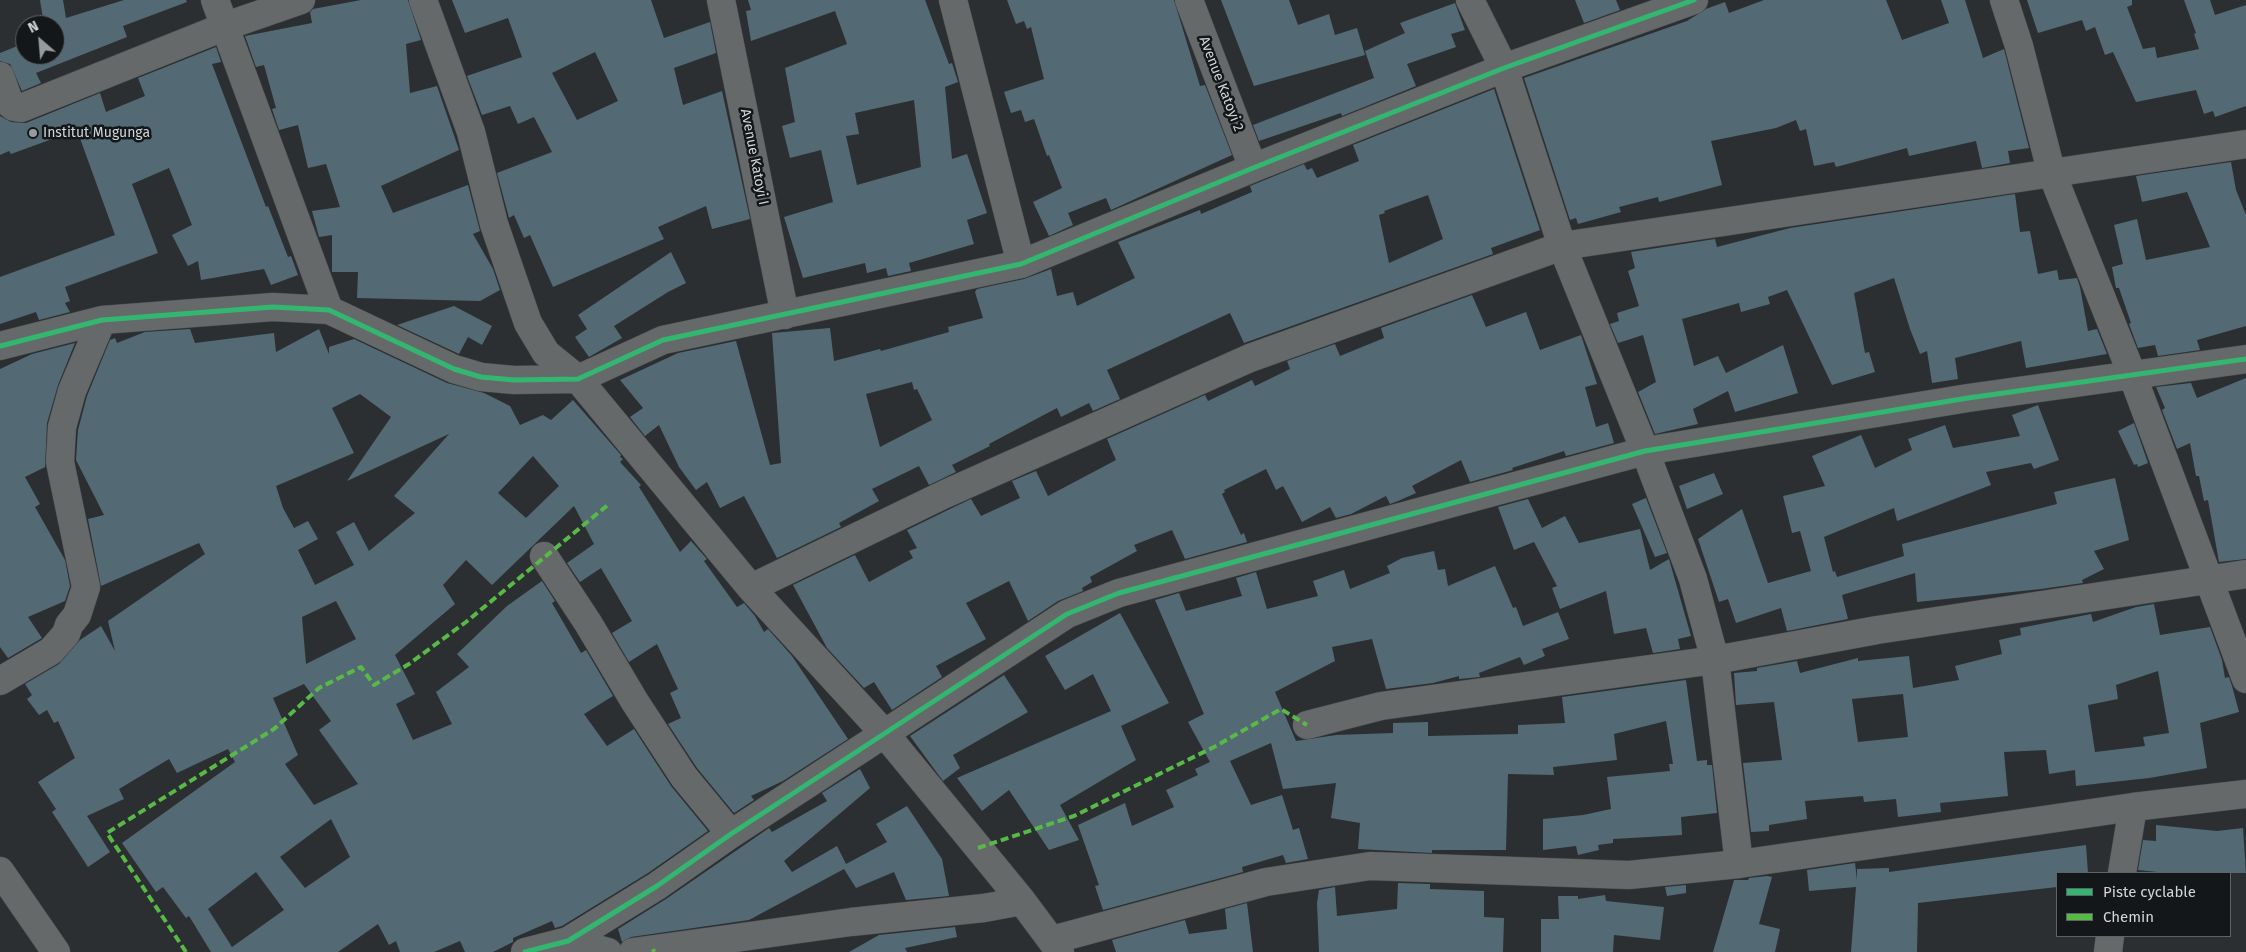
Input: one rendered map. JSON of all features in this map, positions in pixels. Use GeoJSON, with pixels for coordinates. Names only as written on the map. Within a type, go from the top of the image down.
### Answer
{"type":"FeatureCollection","features":[{"type":"Feature","properties":{"kind":"street"},"geometry":{"type":"LineString","coordinates":[[215,0],[329,310]]}},
{"type":"Feature","properties":{"kind":"street"},"geometry":{"type":"LineString","coordinates":[[0,76],[10,104],[21,108],[226,26],[301,0]]}},
{"type":"Feature","properties":{"kind":"street"},"geometry":{"type":"LineString","coordinates":[[424,0],[471,132],[494,224],[528,322],[546,353],[578,378],[751,588],[885,734],[1022,901],[1056,946],[1273,880],[1370,866],[1629,876],[1739,864],[2134,807],[2246,794]]}},
{"type":"Feature","properties":{"kind":"street","name":"Avenue Katoyi I"},"geometry":{"type":"LineString","coordinates":[[722,0],[785,315]]}},
{"type":"Feature","properties":{"kind":"street"},"geometry":{"type":"LineString","coordinates":[[953,0],[1021,264]]}},
{"type":"Feature","properties":{"kind":"street","name":"Avenue Katoyi 2"},"geometry":{"type":"LineString","coordinates":[[1188,0],[1253,168]]}},
{"type":"Feature","properties":{"kind":"street"},"geometry":{"type":"LineString","coordinates":[[1470,0],[1504,68],[1562,246],[1645,451],[1693,579],[1715,660],[1739,864]]}},
{"type":"Feature","properties":{"kind":"street"},"geometry":{"type":"LineString","coordinates":[[0,346],[102,320],[273,307],[329,310],[454,369],[482,376],[514,380],[578,378],[663,340],[1021,264],[1253,168],[1504,68],[1694,0]]}},
{"type":"Feature","properties":{"kind":"street"},"geometry":{"type":"LineString","coordinates":[[2004,0],[2019,46],[2052,171],[2133,377],[2246,679]]}},
{"type":"Feature","properties":{"kind":"street"},"geometry":{"type":"LineString","coordinates":[[751,588],[945,494],[1250,358],[1562,246],[2052,171],[2246,144]]}},
{"type":"Feature","properties":{"kind":"street"},"geometry":{"type":"LineString","coordinates":[[0,681],[51,651],[66,634],[69,625],[77,615],[86,587],[60,462],[62,427],[72,391],[102,320]]}},
{"type":"Feature","properties":{"kind":"street"},"geometry":{"type":"LineString","coordinates":[[525,952],[568,941],[657,886],[731,834],[1067,614],[1119,593],[1645,451],[1968,398],[2133,377],[2246,359]]}},
{"type":"Feature","properties":{"kind":"street"},"geometry":{"type":"LineString","coordinates":[[544,556],[684,777],[731,834]]}},
{"type":"Feature","properties":{"kind":"street"},"geometry":{"type":"LineString","coordinates":[[1307,725],[1381,706],[1715,660],[1877,630],[2246,574]]}},
{"type":"Feature","properties":{"kind":"street"},"geometry":{"type":"LineString","coordinates":[[2122,872],[2134,807]]}},
{"type":"Feature","properties":{"kind":"street"},"geometry":{"type":"LineString","coordinates":[[0,871],[56,952]]}},
{"type":"Feature","properties":{"kind":"street"},"geometry":{"type":"LineString","coordinates":[[633,952],[851,922],[984,908],[1022,901]]}},
{"type":"Feature","properties":{"kind":"street"},"geometry":{"type":"LineString","coordinates":[[2108,952],[2110,937]]}},
{"type":"Feature","properties":{"kind":"street"},"geometry":{"type":"LineString","coordinates":[[568,941],[608,952]]}},
{"type":"Feature","properties":{"kind":"building"},"geometry":{"type":"Polygon","coordinates":[[[40,0],[63,0],[66,18],[124,0],[186,0],[187,2],[123,26],[127,37],[65,62],[65,15],[42,15],[40,0]]]}},
{"type":"Feature","properties":{"kind":"building"},"geometry":{"type":"Polygon","coordinates":[[[361,0],[408,0],[421,40],[406,44],[410,93],[437,86],[459,150],[381,186],[393,213],[468,185],[480,231],[473,234],[493,269],[500,290],[480,301],[357,298],[358,272],[332,272],[332,235],[319,237],[312,211],[340,207],[326,164],[308,168],[298,125],[279,130],[272,109],[276,108],[264,65],[256,67],[245,36],[312,23],[310,12],[313,9],[361,0]]]}},
{"type":"Feature","properties":{"kind":"building"},"geometry":{"type":"Polygon","coordinates":[[[452,0],[651,0],[664,38],[710,22],[716,53],[674,68],[683,105],[722,91],[750,219],[712,229],[706,206],[658,227],[664,239],[553,287],[530,235],[524,238],[514,215],[509,218],[497,173],[552,152],[534,117],[518,124],[510,106],[482,115],[467,76],[522,57],[508,18],[465,33],[452,0]],[[595,52],[552,73],[577,120],[618,101],[595,52]]]}},
{"type":"Feature","properties":{"kind":"building"},"geometry":{"type":"Polygon","coordinates":[[[748,0],[925,0],[949,64],[952,63],[958,82],[945,87],[952,159],[967,154],[987,213],[967,220],[974,244],[909,263],[911,271],[888,276],[886,268],[867,273],[865,263],[803,278],[784,217],[833,202],[821,150],[790,158],[782,126],[795,122],[785,68],[847,44],[835,11],[751,41],[746,11],[751,10],[748,0]],[[914,100],[855,113],[859,134],[846,136],[857,185],[921,167],[914,100]]]}},
{"type":"Feature","properties":{"kind":"building"},"geometry":{"type":"Polygon","coordinates":[[[1007,0],[1174,0],[1200,86],[1205,85],[1232,155],[1111,210],[1106,198],[1068,213],[1073,225],[1049,236],[1033,202],[1062,188],[1049,155],[1047,156],[1034,119],[1025,122],[1021,110],[1011,113],[1004,92],[1044,79],[1031,27],[1027,29],[1024,21],[1016,24],[1007,0]]]}},
{"type":"Feature","properties":{"kind":"building"},"geometry":{"type":"Polygon","coordinates":[[[1221,0],[1289,0],[1298,25],[1329,14],[1335,35],[1357,28],[1365,55],[1254,86],[1221,0]]]}},
{"type":"Feature","properties":{"kind":"building"},"geometry":{"type":"Polygon","coordinates":[[[1575,0],[1616,0],[1620,10],[1584,23],[1575,0]]]}},
{"type":"Feature","properties":{"kind":"building"},"geometry":{"type":"Polygon","coordinates":[[[1764,0],[1886,0],[1902,40],[1949,23],[1941,0],[1965,0],[1983,58],[2004,49],[2029,148],[2008,151],[2010,163],[1982,168],[1976,141],[1909,156],[1907,148],[1836,167],[1834,162],[1814,166],[1806,129],[1800,131],[1796,120],[1776,128],[1711,141],[1722,185],[1659,202],[1658,197],[1619,207],[1621,212],[1578,224],[1576,218],[1570,220],[1524,78],[1687,21],[1706,9],[1725,2],[1729,13],[1764,0]]]}},
{"type":"Feature","properties":{"kind":"building"},"geometry":{"type":"Polygon","coordinates":[[[2027,0],[2132,0],[2132,5],[2127,7],[2143,49],[2155,47],[2157,58],[2199,49],[2194,34],[2196,33],[2184,0],[2210,0],[2215,15],[2246,5],[2246,106],[2215,117],[2213,111],[2204,114],[2196,90],[2136,102],[2113,52],[2105,55],[2095,27],[2086,31],[2082,20],[2038,33],[2027,0]]]}},
{"type":"Feature","properties":{"kind":"building"},"geometry":{"type":"Polygon","coordinates":[[[1455,3],[1465,30],[1451,34],[1456,47],[1407,64],[1416,86],[1342,116],[1341,113],[1259,141],[1253,125],[1374,78],[1365,51],[1405,33],[1400,23],[1455,3]]]}},
{"type":"Feature","properties":{"kind":"building"},"geometry":{"type":"Polygon","coordinates":[[[15,47],[15,65],[56,65],[36,73],[41,83],[22,91],[10,64],[0,61],[0,53],[15,47]]]}},
{"type":"Feature","properties":{"kind":"building"},"geometry":{"type":"Polygon","coordinates":[[[216,47],[221,62],[212,64],[266,207],[268,206],[288,257],[291,256],[298,275],[271,285],[264,269],[201,280],[198,261],[188,266],[172,235],[192,225],[169,168],[132,184],[158,253],[65,287],[70,301],[65,303],[70,312],[39,320],[36,312],[0,324],[0,277],[115,235],[77,130],[11,154],[9,151],[0,155],[0,116],[11,122],[26,123],[100,93],[106,112],[145,96],[138,78],[216,47]]]}},
{"type":"Feature","properties":{"kind":"building"},"geometry":{"type":"Polygon","coordinates":[[[1494,89],[1540,230],[1491,248],[1493,254],[1244,343],[1230,313],[1107,370],[1120,399],[1093,411],[1089,403],[1061,417],[1057,408],[952,465],[956,472],[929,485],[919,466],[872,489],[879,501],[839,523],[841,527],[777,558],[744,496],[720,508],[707,482],[696,490],[679,467],[659,425],[645,436],[630,417],[643,408],[620,380],[678,353],[736,341],[770,465],[781,463],[772,333],[830,328],[834,361],[880,349],[881,351],[949,332],[948,327],[983,318],[975,292],[977,289],[1024,279],[1051,269],[1057,296],[1073,292],[1077,306],[1135,278],[1118,242],[1200,210],[1201,214],[1252,192],[1250,186],[1304,164],[1307,170],[1312,168],[1317,178],[1359,161],[1353,145],[1494,89]],[[1428,195],[1384,211],[1385,213],[1379,215],[1389,263],[1443,239],[1428,195]],[[912,382],[866,394],[880,447],[932,420],[917,389],[914,390],[912,382]]]}},
{"type":"Feature","properties":{"kind":"building"},"geometry":{"type":"Polygon","coordinates":[[[2231,162],[2236,190],[2246,215],[2246,326],[2197,340],[2200,350],[2158,356],[2155,345],[2138,348],[2119,288],[2116,288],[2112,267],[2123,264],[2114,225],[2137,219],[2146,260],[2210,247],[2187,192],[2142,202],[2136,176],[2231,162]]]}},
{"type":"Feature","properties":{"kind":"building"},"geometry":{"type":"Polygon","coordinates":[[[2015,194],[2020,232],[2030,231],[2038,274],[2057,270],[2059,280],[2077,278],[2088,331],[2097,329],[2107,354],[2026,368],[2021,341],[1955,358],[1958,379],[1932,383],[1927,351],[1920,354],[1894,278],[1854,293],[1865,353],[1869,352],[1875,372],[1832,385],[1787,290],[1768,297],[1770,304],[1741,312],[1739,303],[1682,319],[1694,366],[1718,356],[1726,373],[1783,345],[1798,393],[1735,412],[1728,391],[1693,409],[1698,424],[1655,434],[1638,392],[1656,382],[1643,335],[1618,343],[1610,324],[1619,321],[1617,313],[1639,306],[1628,271],[1635,268],[1631,252],[1715,239],[1717,247],[1790,228],[2015,194]]]}},
{"type":"Feature","properties":{"kind":"building"},"geometry":{"type":"Polygon","coordinates":[[[671,252],[686,283],[668,292],[614,326],[622,338],[589,357],[575,337],[587,329],[578,315],[671,252]]]}},
{"type":"Feature","properties":{"kind":"building"},"geometry":{"type":"Polygon","coordinates":[[[1472,295],[1486,327],[1526,312],[1540,350],[1581,335],[1597,384],[1585,387],[1596,427],[1608,423],[1614,443],[1566,456],[1564,451],[1512,468],[1513,470],[1470,482],[1461,460],[1412,486],[1416,493],[1398,501],[1390,504],[1386,496],[1351,514],[1336,518],[1330,507],[1302,522],[1283,486],[1276,490],[1266,469],[1224,490],[1225,492],[1222,494],[1241,535],[1244,533],[1247,542],[1185,559],[1172,530],[1134,545],[1137,551],[1090,577],[1092,582],[1082,588],[1083,591],[1058,601],[1028,621],[1009,581],[966,603],[986,639],[936,666],[942,677],[892,710],[874,682],[864,688],[827,648],[793,585],[855,555],[869,582],[913,558],[909,551],[917,548],[907,530],[952,508],[971,499],[981,516],[1020,498],[1012,481],[1036,471],[1048,496],[1116,460],[1107,439],[1205,395],[1208,401],[1252,380],[1255,386],[1290,369],[1287,361],[1335,344],[1340,356],[1384,338],[1381,328],[1472,295]]]}},
{"type":"Feature","properties":{"kind":"building"},"geometry":{"type":"Polygon","coordinates":[[[454,306],[492,326],[482,345],[468,337],[459,354],[397,325],[454,306]]]}},
{"type":"Feature","properties":{"kind":"building"},"geometry":{"type":"Polygon","coordinates":[[[190,329],[195,343],[274,333],[276,352],[319,329],[329,354],[329,347],[354,339],[447,383],[484,393],[510,406],[520,425],[543,415],[551,420],[573,400],[621,455],[620,457],[623,459],[620,462],[641,485],[639,487],[680,552],[691,541],[707,559],[704,561],[737,607],[744,603],[755,616],[764,632],[768,629],[792,656],[848,739],[783,781],[751,796],[754,800],[734,813],[697,768],[668,724],[681,718],[670,693],[678,689],[657,644],[629,662],[612,633],[632,621],[601,568],[580,582],[567,563],[594,544],[574,506],[492,585],[466,560],[443,585],[455,604],[395,655],[415,694],[396,704],[413,740],[452,724],[436,692],[469,667],[457,654],[507,606],[542,581],[555,601],[552,603],[581,653],[586,650],[613,696],[584,714],[607,746],[634,729],[671,786],[708,831],[648,873],[562,926],[555,928],[552,921],[513,938],[513,942],[493,952],[465,952],[460,941],[434,952],[400,952],[396,941],[389,945],[378,924],[338,952],[211,952],[189,916],[186,918],[163,887],[156,892],[122,843],[235,762],[228,749],[177,773],[169,759],[119,789],[124,799],[87,816],[110,852],[88,867],[52,812],[56,809],[38,782],[75,758],[58,721],[54,723],[47,710],[39,715],[27,699],[32,695],[25,684],[59,664],[80,640],[101,626],[115,651],[108,621],[205,554],[199,543],[101,586],[88,519],[104,515],[76,460],[78,430],[87,396],[110,340],[115,338],[117,343],[145,332],[190,329]],[[360,394],[332,408],[354,453],[276,486],[283,508],[294,528],[308,521],[318,539],[298,550],[315,585],[354,565],[336,532],[354,522],[369,551],[415,513],[394,496],[449,434],[347,481],[391,417],[360,394]],[[533,456],[498,493],[526,518],[559,486],[533,456]],[[336,601],[302,617],[306,664],[356,639],[336,601]],[[304,684],[273,698],[298,755],[285,764],[314,805],[358,784],[319,730],[331,721],[304,684]],[[331,819],[280,857],[305,888],[350,857],[331,819]],[[256,872],[208,909],[232,947],[284,910],[256,872]]]}},
{"type":"Feature","properties":{"kind":"building"},"geometry":{"type":"Polygon","coordinates":[[[75,343],[58,385],[47,423],[45,467],[25,477],[40,504],[35,507],[65,560],[70,586],[65,601],[28,617],[42,638],[8,658],[0,647],[0,369],[32,354],[75,343]]]}},
{"type":"Feature","properties":{"kind":"building"},"geometry":{"type":"Polygon","coordinates":[[[2246,378],[2246,559],[2219,562],[2208,500],[2204,501],[2199,476],[2196,476],[2190,443],[2177,449],[2162,410],[2165,408],[2156,387],[2191,383],[2197,398],[2246,378]]]}},
{"type":"Feature","properties":{"kind":"building"},"geometry":{"type":"Polygon","coordinates":[[[2038,405],[2059,460],[2034,469],[2031,463],[1986,472],[1991,485],[1897,521],[1894,508],[1824,537],[1833,572],[1835,571],[1837,577],[1904,556],[1902,544],[2057,504],[2054,492],[2115,478],[2129,540],[2094,551],[2104,569],[2082,580],[2083,583],[1917,602],[1915,573],[1842,595],[1848,619],[1787,631],[1781,608],[1736,623],[1728,599],[1719,602],[1698,539],[1742,509],[1768,583],[1811,571],[1800,531],[1792,533],[1783,496],[1825,486],[1812,456],[1861,435],[1875,468],[1912,450],[1908,439],[1945,425],[1953,448],[2020,436],[2012,415],[2038,405]]]}},
{"type":"Feature","properties":{"kind":"building"},"geometry":{"type":"Polygon","coordinates":[[[2134,423],[2148,463],[2138,467],[2137,464],[2134,465],[2118,431],[2134,423]]]}},
{"type":"Feature","properties":{"kind":"building"},"geometry":{"type":"Polygon","coordinates":[[[1714,473],[1723,494],[1687,509],[1679,486],[1714,473]]]}},
{"type":"Feature","properties":{"kind":"building"},"geometry":{"type":"Polygon","coordinates":[[[1646,498],[1667,553],[1655,557],[1632,504],[1646,498]]]}},
{"type":"Feature","properties":{"kind":"building"},"geometry":{"type":"Polygon","coordinates":[[[1528,499],[1542,528],[1565,516],[1579,543],[1640,529],[1650,570],[1669,559],[1691,636],[1678,639],[1680,649],[1653,653],[1646,628],[1614,634],[1606,591],[1560,609],[1552,588],[1557,586],[1534,542],[1514,550],[1498,507],[1528,499]]]}},
{"type":"Feature","properties":{"kind":"building"},"geometry":{"type":"Polygon","coordinates":[[[1434,551],[1438,570],[1445,569],[1448,586],[1495,566],[1513,608],[1516,607],[1523,626],[1558,612],[1569,639],[1542,649],[1545,656],[1524,665],[1520,657],[1479,673],[1480,677],[1459,679],[1459,676],[1433,683],[1386,689],[1372,639],[1332,647],[1335,661],[1275,692],[1296,741],[1336,735],[1393,733],[1393,723],[1428,722],[1428,736],[1518,734],[1518,725],[1565,723],[1562,697],[1686,680],[1697,761],[1707,760],[1707,765],[1712,765],[1717,813],[1681,817],[1682,835],[1613,839],[1613,843],[1598,845],[1599,850],[1578,855],[1576,846],[1543,850],[1543,819],[1583,815],[1611,809],[1607,777],[1670,771],[1669,764],[1673,764],[1666,721],[1614,734],[1617,760],[1553,767],[1554,775],[1508,774],[1506,850],[1432,850],[1432,853],[1358,849],[1360,823],[1331,818],[1336,783],[1283,789],[1271,743],[1230,761],[1251,805],[1282,795],[1293,830],[1299,828],[1308,859],[1286,863],[1283,855],[1242,867],[1243,872],[1103,910],[1095,886],[1099,885],[1078,825],[1125,803],[1132,826],[1174,807],[1166,790],[1198,775],[1195,769],[1210,762],[1188,722],[1204,714],[1155,600],[1179,593],[1186,611],[1242,596],[1236,578],[1256,572],[1267,609],[1318,596],[1313,581],[1344,570],[1350,589],[1390,573],[1387,566],[1402,558],[1434,551]]]}},
{"type":"Feature","properties":{"kind":"building"},"geometry":{"type":"Polygon","coordinates":[[[2154,604],[2160,635],[2210,627],[2222,660],[2225,678],[2229,677],[2239,712],[2200,723],[2207,768],[2149,778],[2076,786],[2075,770],[2049,774],[2046,750],[2004,752],[2008,796],[1940,803],[1941,812],[1898,817],[1896,799],[1864,802],[1863,796],[1805,801],[1807,819],[1769,825],[1769,831],[1751,832],[1743,763],[1782,760],[1774,702],[1736,705],[1734,673],[1757,671],[1757,668],[1797,661],[1800,673],[1858,658],[1858,661],[1909,656],[1913,688],[1959,680],[1955,666],[2002,654],[1999,640],[2021,635],[2020,628],[2091,614],[2093,622],[2136,607],[2154,604]],[[2158,671],[2116,685],[2118,699],[2088,705],[2095,752],[2145,746],[2143,737],[2169,733],[2158,671]],[[1903,694],[1852,699],[1858,742],[1908,737],[1903,694]]]}},
{"type":"Feature","properties":{"kind":"building"},"geometry":{"type":"Polygon","coordinates":[[[1120,613],[1169,703],[1121,726],[1136,760],[1060,805],[1079,840],[1049,850],[1009,790],[982,811],[957,778],[1111,711],[1093,674],[1065,690],[1045,656],[1120,613]]]}},
{"type":"Feature","properties":{"kind":"building"},"geometry":{"type":"Polygon","coordinates":[[[1004,675],[1028,712],[953,755],[960,768],[943,781],[910,736],[1004,675]]]}},
{"type":"Feature","properties":{"kind":"building"},"geometry":{"type":"Polygon","coordinates":[[[860,769],[870,788],[784,861],[792,872],[837,846],[846,864],[887,842],[876,824],[907,806],[942,859],[949,896],[906,900],[894,872],[856,888],[844,869],[749,920],[631,937],[622,942],[618,929],[666,899],[769,828],[772,832],[827,801],[822,793],[860,769]]]}},
{"type":"Feature","properties":{"kind":"building"},"geometry":{"type":"Polygon","coordinates":[[[2156,825],[2217,831],[2243,828],[2246,873],[2138,870],[2143,840],[2156,841],[2156,825]]]}},
{"type":"Feature","properties":{"kind":"building"},"geometry":{"type":"Polygon","coordinates":[[[2086,845],[2088,872],[2056,872],[2056,887],[1918,903],[1917,952],[1851,952],[1856,887],[1809,891],[1807,870],[1855,863],[1857,880],[1857,869],[1889,868],[1889,872],[2086,845]]]}},
{"type":"Feature","properties":{"kind":"building"},"geometry":{"type":"Polygon","coordinates":[[[1772,877],[1759,924],[1780,929],[1775,952],[1713,952],[1734,880],[1748,880],[1749,878],[1772,877]]]}},
{"type":"Feature","properties":{"kind":"building"},"geometry":{"type":"Polygon","coordinates":[[[1398,883],[1430,884],[1430,889],[1484,891],[1484,917],[1504,918],[1503,952],[1319,952],[1317,903],[1319,890],[1335,887],[1337,916],[1397,909],[1398,883]]]}},
{"type":"Feature","properties":{"kind":"building"},"geometry":{"type":"Polygon","coordinates":[[[1686,885],[1686,893],[1667,896],[1665,887],[1686,885]]]}},
{"type":"Feature","properties":{"kind":"building"},"geometry":{"type":"Polygon","coordinates":[[[1605,895],[1606,901],[1664,907],[1660,940],[1614,935],[1613,952],[1541,952],[1541,919],[1559,919],[1558,896],[1578,896],[1578,899],[1605,895]]]}},
{"type":"Feature","properties":{"kind":"building"},"geometry":{"type":"Polygon","coordinates":[[[1247,903],[1253,952],[1116,952],[1112,940],[1185,920],[1189,934],[1227,929],[1225,909],[1247,903]]]}},
{"type":"Feature","properties":{"kind":"building"},"geometry":{"type":"Polygon","coordinates":[[[955,927],[957,937],[905,948],[907,952],[849,952],[879,935],[955,927]]]}},
{"type":"Feature","properties":{"kind":"marked path"},"geometry":{"type":"LineString","coordinates":[[186,952],[107,833],[274,729],[319,688],[361,667],[374,685],[409,664],[466,622],[609,504]]}},
{"type":"Feature","properties":{"kind":"marked path"},"geometry":{"type":"LineString","coordinates":[[978,848],[1074,816],[1214,747],[1281,709],[1307,725]]}},
{"type":"Feature","properties":{"kind":"cycle path"},"geometry":{"type":"LineString","coordinates":[[0,346],[102,320],[273,307],[329,310],[454,369],[481,377],[514,380],[578,379],[663,340],[1021,264],[1253,168],[1504,68],[1694,0]]}},
{"type":"Feature","properties":{"kind":"cycle path"},"geometry":{"type":"LineString","coordinates":[[525,952],[568,941],[657,886],[731,834],[1067,614],[1119,593],[1645,451],[1968,398],[2246,359]]}},
{"type":"Feature","properties":{"kind":"place","name":"Institut Mugunga"},"geometry":{"type":"Point","coordinates":[33,133]}}]}
